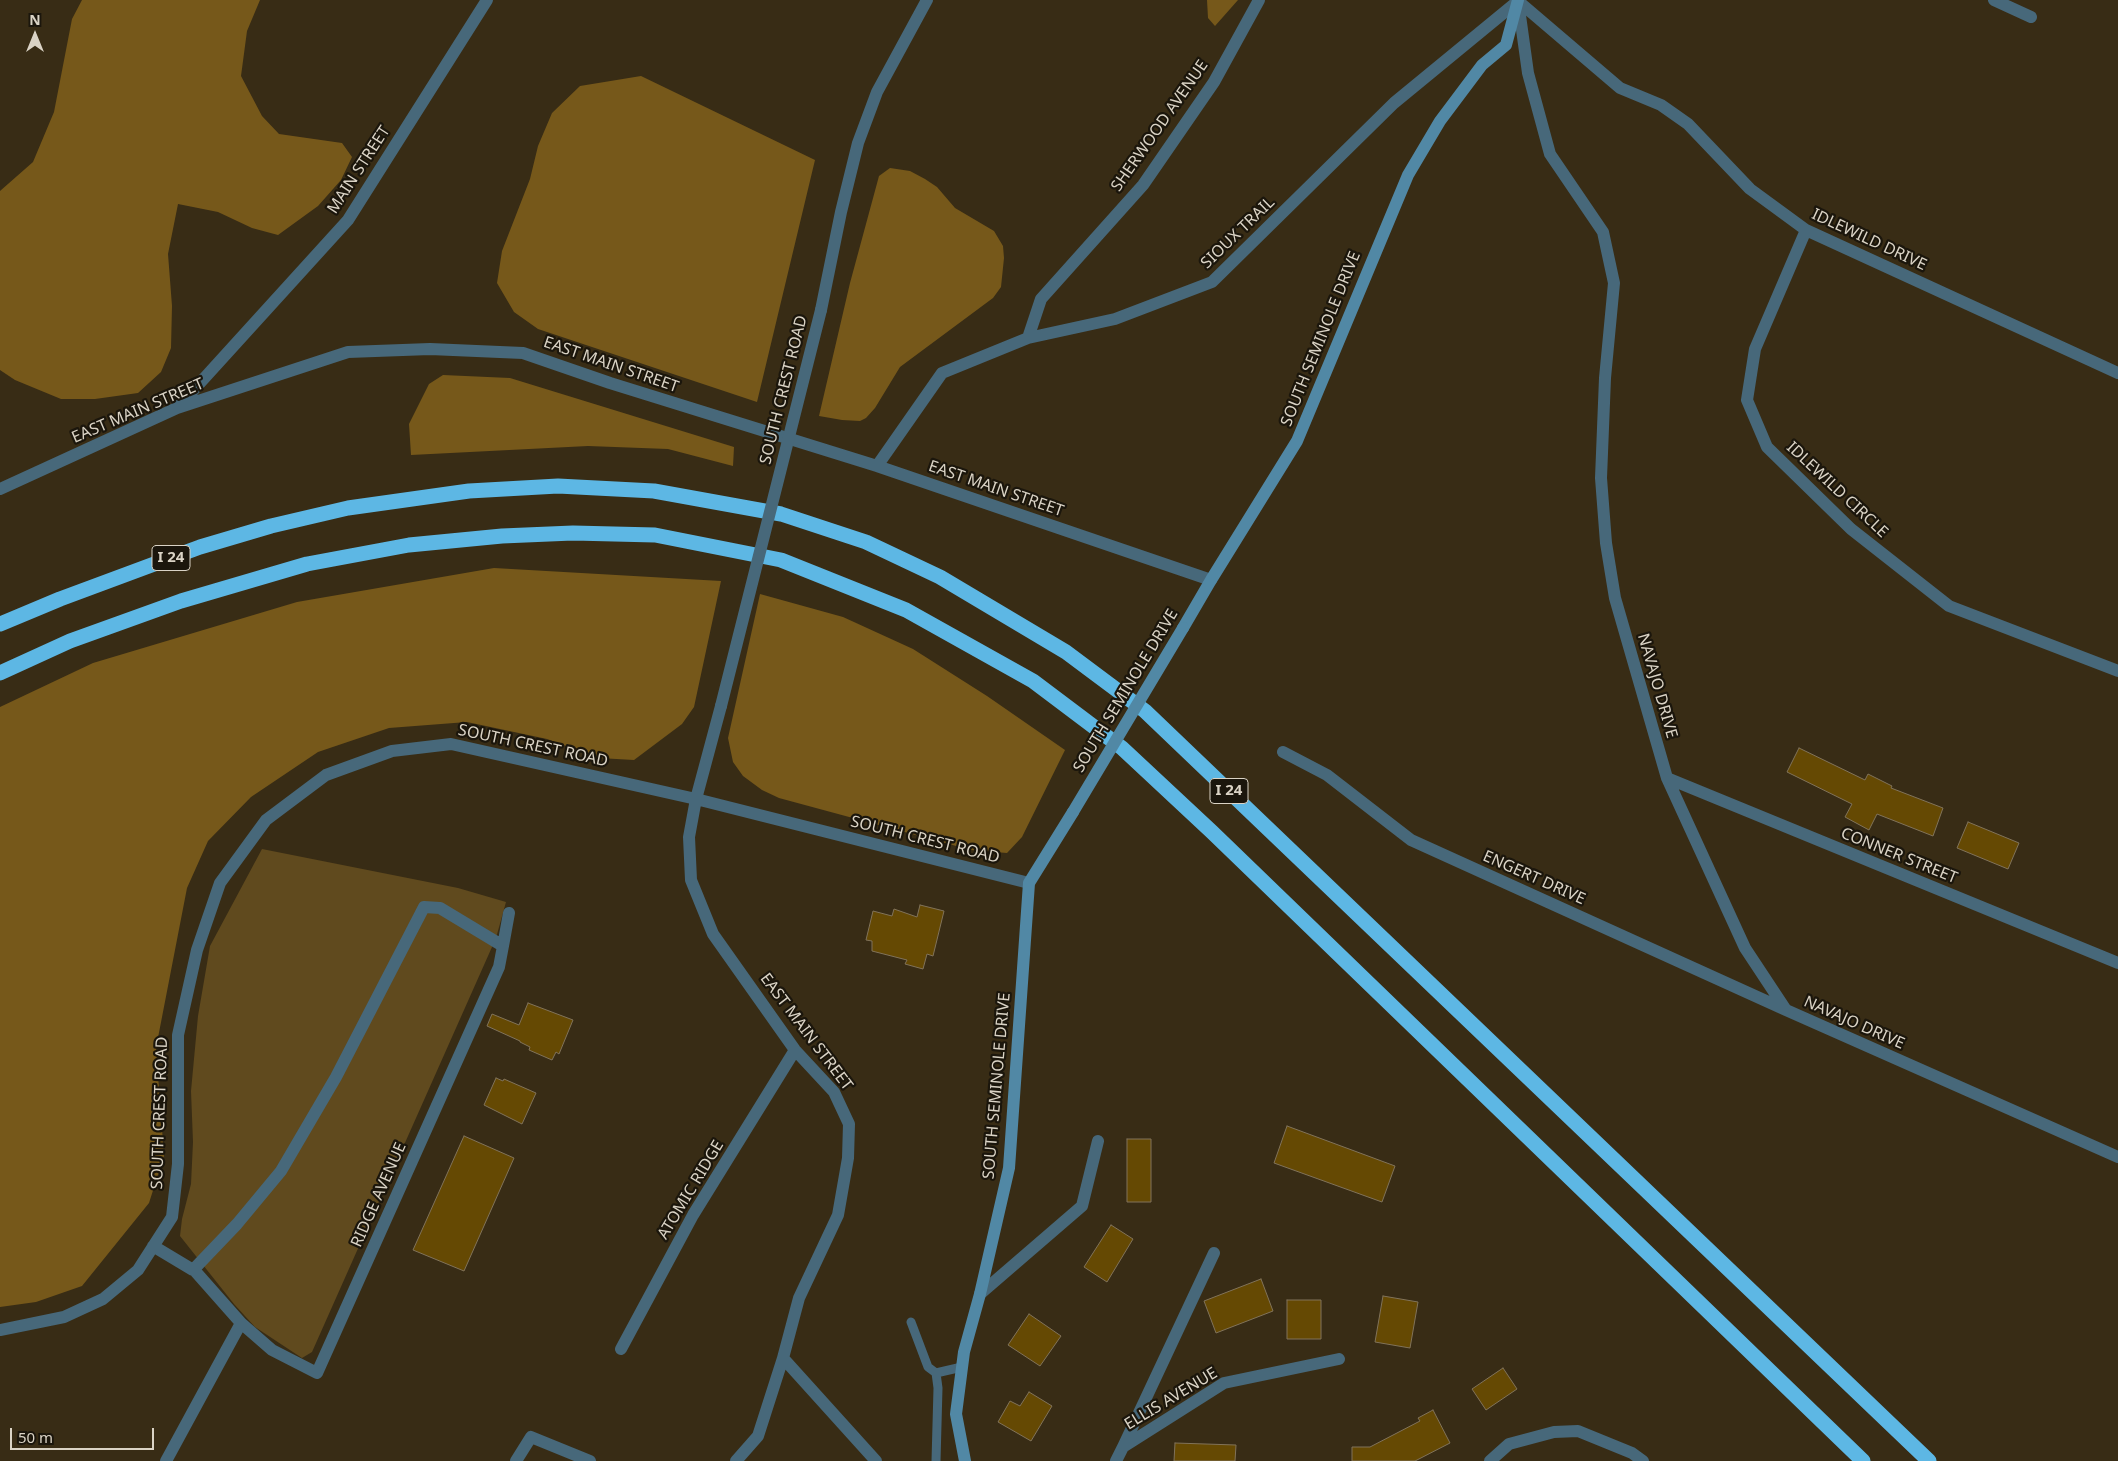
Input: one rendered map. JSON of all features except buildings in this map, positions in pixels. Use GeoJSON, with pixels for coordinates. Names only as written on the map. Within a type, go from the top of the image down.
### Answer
{"type":"FeatureCollection","features":[{"type":"Feature","properties":{"kind":"highway","name":"I 24"},"geometry":{"type":"LineString","coordinates":[[0,624],[60,599],[200,547],[271,526],[348,508],[468,491],[558,486],[654,491],[781,514],[866,542],[940,577],[1066,652],[1145,711],[1929,1461]]}},
{"type":"Feature","properties":{"kind":"highway","name":"I 24"},"geometry":{"type":"LineString","coordinates":[[0,673],[70,642],[181,601],[307,564],[409,545],[502,536],[573,534],[655,535],[781,560],[906,610],[1033,680],[1122,748],[1185,806],[1863,1461]]}},
{"type":"Feature","properties":{"kind":"street","name":"MAIN STREET"},"geometry":{"type":"LineString","coordinates":[[177,408],[348,220],[487,0]]}},
{"type":"Feature","properties":{"kind":"street","name":"SOUTH CREST ROAD"},"geometry":{"type":"LineString","coordinates":[[696,799],[821,310],[841,212],[858,144],[877,92],[927,0]]}},
{"type":"Feature","properties":{"kind":"street","name":"SHERWOOD AVENUE"},"geometry":{"type":"LineString","coordinates":[[1028,338],[1042,299],[1143,185],[1214,82],[1259,0]]}},
{"type":"Feature","properties":{"kind":"street"},"geometry":{"type":"LineString","coordinates":[[1994,0],[2031,17]]}},
{"type":"Feature","properties":{"kind":"street","name":"SIOUX TRAIL"},"geometry":{"type":"LineString","coordinates":[[877,466],[942,373],[1028,338],[1115,319],[1212,282],[1394,103],[1518,1]]}},
{"type":"Feature","properties":{"kind":"street","name":"IDLEWILD DRIVE"},"geometry":{"type":"LineString","coordinates":[[1518,1],[1620,88],[1661,105],[1688,124],[1750,189],[1806,230],[2118,373]]}},
{"type":"Feature","properties":{"kind":"street","name":"SOUTH SEMINOLE DRIVE"},"geometry":{"type":"LineString","coordinates":[[965,1461],[956,1414],[964,1352],[980,1294],[1009,1168],[1029,884],[1211,580],[1297,441],[1408,175],[1440,121],[1482,65],[1506,45],[1518,1]]}},
{"type":"Feature","properties":{"kind":"street","name":"NAVAJO DRIVE"},"geometry":{"type":"LineString","coordinates":[[1518,1],[1528,73],[1550,154],[1603,232],[1614,283],[1605,378],[1601,478],[1606,543],[1615,598],[1667,778],[1745,948],[1786,1010],[2118,1157]]}},
{"type":"Feature","properties":{"kind":"street","name":"IDLEWILD CIRCLE"},"geometry":{"type":"LineString","coordinates":[[1806,230],[1755,349],[1747,400],[1767,447],[1851,529],[1949,606],[2118,671]]}},
{"type":"Feature","properties":{"kind":"street","name":"EAST MAIN STREET"},"geometry":{"type":"LineString","coordinates":[[0,489],[177,408],[348,352],[430,349],[523,353],[610,383],[877,466],[1211,580]]}},
{"type":"Feature","properties":{"kind":"street","name":"SOUTH CREST ROAD"},"geometry":{"type":"LineString","coordinates":[[0,1330],[64,1317],[103,1298],[138,1270],[172,1217],[178,1164],[178,1035],[197,950],[220,884],[266,820],[326,775],[392,751],[450,744],[696,799],[1029,884]]}},
{"type":"Feature","properties":{"kind":"street","name":"ENGERT DRIVE"},"geometry":{"type":"LineString","coordinates":[[1283,752],[1326,775],[1411,840],[1786,1010]]}},
{"type":"Feature","properties":{"kind":"street","name":"CONNER STREET"},"geometry":{"type":"LineString","coordinates":[[1667,778],[2118,963]]}},
{"type":"Feature","properties":{"kind":"street","name":"EAST MAIN STREET"},"geometry":{"type":"LineString","coordinates":[[696,799],[688,837],[691,880],[713,934],[795,1050],[834,1092],[849,1124],[848,1158],[838,1215],[798,1298],[783,1358],[758,1436],[736,1461]]}},
{"type":"Feature","properties":{"kind":"street"},"geometry":{"type":"LineString","coordinates":[[193,1270],[236,1224],[281,1171],[336,1077],[424,907],[440,908],[503,946]]}},
{"type":"Feature","properties":{"kind":"street","name":"RIDGE AVENUE"},"geometry":{"type":"LineString","coordinates":[[154,1246],[193,1270],[241,1323],[272,1350],[317,1372],[499,967],[508,913]]}},
{"type":"Feature","properties":{"kind":"street","name":"ATOMIC RIDGE"},"geometry":{"type":"LineString","coordinates":[[621,1349],[693,1215],[795,1050]]}},
{"type":"Feature","properties":{"kind":"street"},"geometry":{"type":"LineString","coordinates":[[980,1294],[1082,1206],[1098,1141]]}},
{"type":"Feature","properties":{"kind":"street"},"geometry":{"type":"LineString","coordinates":[[1123,1448],[1214,1253]]}},
{"type":"Feature","properties":{"kind":"street"},"geometry":{"type":"LineString","coordinates":[[166,1461],[241,1323]]}},
{"type":"Feature","properties":{"kind":"street"},"geometry":{"type":"LineString","coordinates":[[783,1358],[876,1461]]}},
{"type":"Feature","properties":{"kind":"street","name":"ELLIS AVENUE"},"geometry":{"type":"LineString","coordinates":[[1116,1461],[1123,1448],[1224,1383],[1339,1359]]}},
{"type":"Feature","properties":{"kind":"street"},"geometry":{"type":"LineString","coordinates":[[1490,1461],[1509,1444],[1554,1432],[1578,1431],[1632,1452],[1643,1461]]}},
{"type":"Feature","properties":{"kind":"street"},"geometry":{"type":"LineString","coordinates":[[516,1461],[531,1437],[590,1461]]}},
{"type":"Feature","properties":{"kind":"lane"},"geometry":{"type":"LineString","coordinates":[[911,1322],[928,1367],[936,1372],[962,1367]]}},
{"type":"Feature","properties":{"kind":"lane"},"geometry":{"type":"LineString","coordinates":[[936,1372],[938,1388],[936,1461]]}},
{"type":"Feature","properties":{"kind":"shaded area"},"geometry":{"type":"Polygon","coordinates":[[[82,0],[260,0],[247,31],[241,76],[262,116],[279,134],[342,143],[352,157],[341,180],[318,206],[278,235],[252,228],[218,212],[178,204],[168,254],[172,306],[171,348],[161,372],[138,393],[95,399],[61,399],[15,380],[0,370],[0,191],[33,162],[54,112],[72,19],[82,0]]]}},
{"type":"Feature","properties":{"kind":"shaded area"},"geometry":{"type":"Polygon","coordinates":[[[1207,0],[1238,0],[1215,26],[1208,18],[1207,0]]]}},
{"type":"Feature","properties":{"kind":"shaded area"},"geometry":{"type":"Polygon","coordinates":[[[641,76],[815,160],[757,402],[538,329],[514,312],[497,283],[502,251],[530,179],[538,146],[552,113],[580,86],[641,76]]]}},
{"type":"Feature","properties":{"kind":"shaded area"},"geometry":{"type":"Polygon","coordinates":[[[890,168],[910,171],[925,179],[937,187],[955,208],[994,231],[1003,246],[1004,258],[1001,287],[993,298],[900,367],[875,408],[866,418],[860,421],[819,416],[850,283],[879,176],[890,168]]]}},
{"type":"Feature","properties":{"kind":"shaded area"},"geometry":{"type":"Polygon","coordinates":[[[443,375],[510,378],[734,447],[733,466],[668,449],[588,446],[411,455],[409,424],[429,384],[443,375]]]}},
{"type":"Feature","properties":{"kind":"shaded area"},"geometry":{"type":"Polygon","coordinates":[[[494,568],[721,581],[694,707],[682,724],[634,760],[599,758],[547,739],[467,722],[389,728],[318,752],[251,797],[208,841],[187,888],[156,1048],[164,1156],[149,1203],[82,1286],[36,1302],[0,1307],[0,707],[93,663],[297,602],[494,568]]]}},
{"type":"Feature","properties":{"kind":"shaded area"},"geometry":{"type":"Polygon","coordinates":[[[760,594],[843,617],[913,649],[987,696],[1065,750],[1022,837],[1007,853],[971,850],[779,798],[762,790],[743,776],[733,762],[728,738],[760,594]]]}},
{"type":"Feature","properties":{"kind":"shaded area"},"geometry":{"type":"Polygon","coordinates":[[[262,849],[458,888],[506,902],[496,938],[312,1352],[302,1358],[255,1327],[234,1304],[180,1236],[182,1219],[191,1184],[193,1142],[191,1091],[198,1016],[210,946],[262,849]]]}}]}
